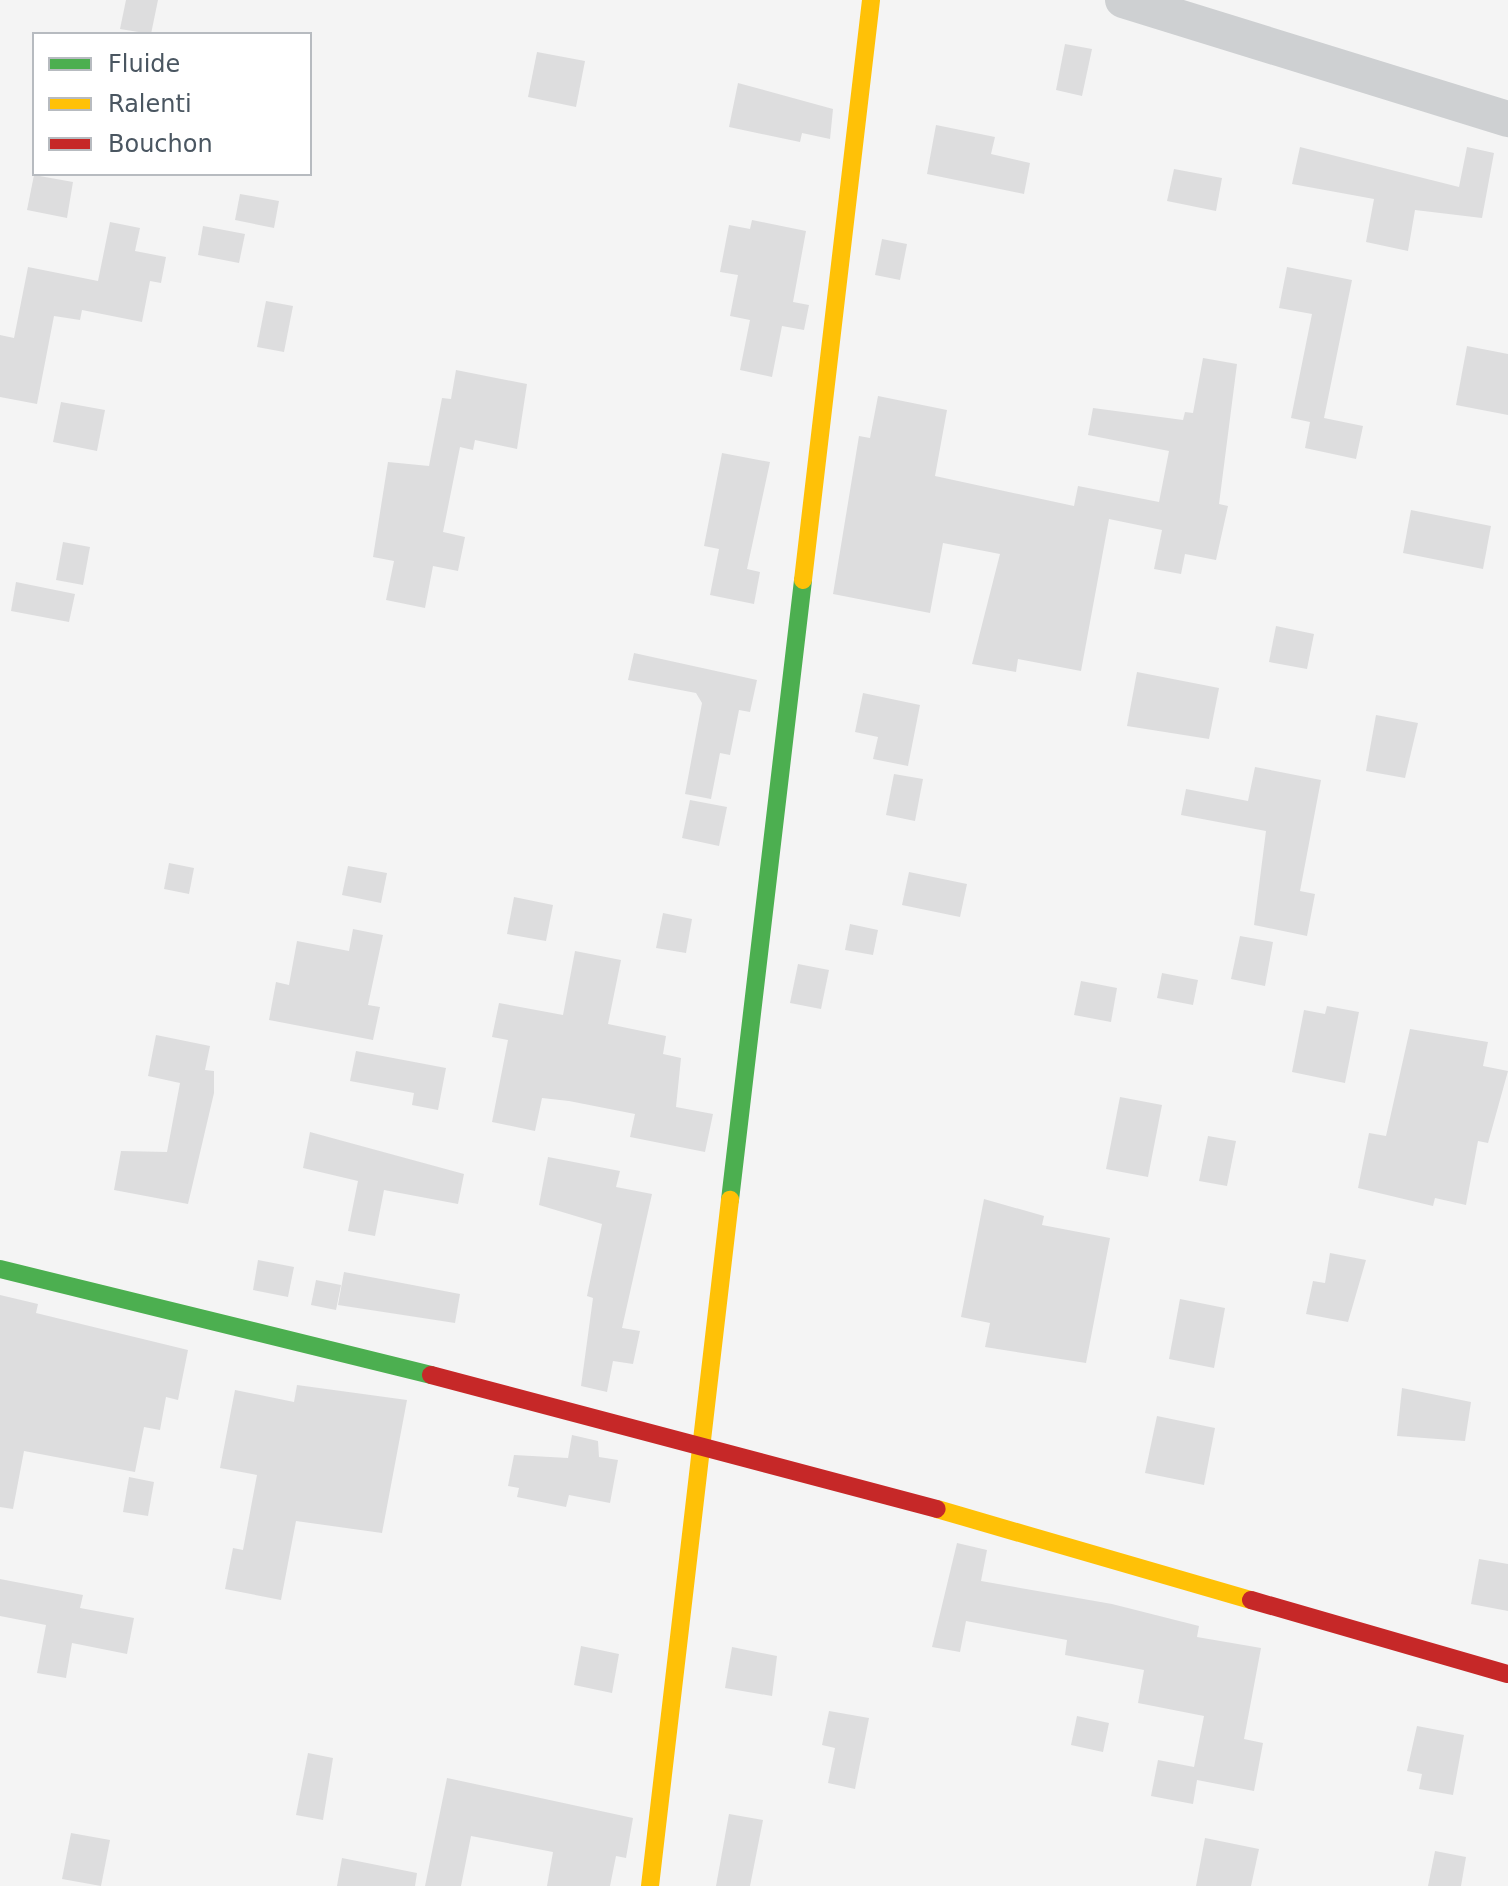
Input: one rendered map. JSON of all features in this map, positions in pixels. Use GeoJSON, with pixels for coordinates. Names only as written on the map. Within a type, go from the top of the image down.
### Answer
{"type":"FeatureCollection","features":[{"type":"Feature","properties":{"kind":"street"},"geometry":{"type":"LineString","coordinates":[[650,1886],[698,1440],[871,0]]}},
{"type":"Feature","properties":{"kind":"street"},"geometry":{"type":"LineString","coordinates":[[1123,0],[1508,119]]}},
{"type":"Feature","properties":{"kind":"street"},"geometry":{"type":"LineString","coordinates":[[0,1269],[698,1440],[1508,1674]]}},
{"type":"Feature","properties":{"kind":"building"},"geometry":{"type":"Polygon","coordinates":[[[126,0],[158,0],[151,32],[120,29],[126,0]]]}},
{"type":"Feature","properties":{"kind":"building"},"geometry":{"type":"Polygon","coordinates":[[[1065,44],[1092,49],[1082,96],[1056,90],[1065,44]]]}},
{"type":"Feature","properties":{"kind":"building"},"geometry":{"type":"Polygon","coordinates":[[[537,52],[585,61],[576,107],[528,97],[537,52]]]}},
{"type":"Feature","properties":{"kind":"building"},"geometry":{"type":"Polygon","coordinates":[[[738,83],[833,109],[830,139],[802,133],[800,142],[729,127],[738,83]]]}},
{"type":"Feature","properties":{"kind":"building"},"geometry":{"type":"Polygon","coordinates":[[[936,125],[995,137],[991,154],[1030,163],[1024,194],[927,174],[936,125]]]}},
{"type":"Feature","properties":{"kind":"building"},"geometry":{"type":"Polygon","coordinates":[[[1300,147],[1459,187],[1467,147],[1494,153],[1482,218],[1415,210],[1408,251],[1366,242],[1374,199],[1292,184],[1300,147]]]}},
{"type":"Feature","properties":{"kind":"building"},"geometry":{"type":"Polygon","coordinates":[[[1174,169],[1222,178],[1216,211],[1167,201],[1174,169]]]}},
{"type":"Feature","properties":{"kind":"building"},"geometry":{"type":"Polygon","coordinates":[[[34,176],[73,182],[67,218],[27,210],[34,176]]]}},
{"type":"Feature","properties":{"kind":"building"},"geometry":{"type":"Polygon","coordinates":[[[240,194],[279,201],[274,228],[235,220],[240,194]]]}},
{"type":"Feature","properties":{"kind":"building"},"geometry":{"type":"Polygon","coordinates":[[[752,220],[806,231],[793,302],[809,305],[804,330],[782,326],[772,377],[740,370],[750,320],[730,316],[738,275],[720,272],[729,225],[750,229],[752,220]]]}},
{"type":"Feature","properties":{"kind":"building"},"geometry":{"type":"Polygon","coordinates":[[[110,222],[140,228],[135,251],[166,257],[161,283],[150,281],[142,322],[82,310],[80,320],[54,316],[37,404],[0,397],[0,335],[14,338],[28,267],[98,281],[110,222]]]}},
{"type":"Feature","properties":{"kind":"building"},"geometry":{"type":"Polygon","coordinates":[[[203,226],[245,234],[239,263],[198,255],[203,226]]]}},
{"type":"Feature","properties":{"kind":"building"},"geometry":{"type":"Polygon","coordinates":[[[882,239],[907,244],[900,280],[875,275],[882,239]]]}},
{"type":"Feature","properties":{"kind":"building"},"geometry":{"type":"Polygon","coordinates":[[[1287,267],[1352,280],[1324,418],[1363,426],[1356,459],[1305,448],[1310,422],[1291,418],[1312,314],[1279,308],[1287,267]]]}},
{"type":"Feature","properties":{"kind":"building"},"geometry":{"type":"Polygon","coordinates":[[[266,301],[293,306],[284,352],[257,347],[266,301]]]}},
{"type":"Feature","properties":{"kind":"building"},"geometry":{"type":"Polygon","coordinates":[[[1467,346],[1508,354],[1508,415],[1456,405],[1467,346]]]}},
{"type":"Feature","properties":{"kind":"building"},"geometry":{"type":"Polygon","coordinates":[[[1203,358],[1237,364],[1219,504],[1228,506],[1216,560],[1185,554],[1181,574],[1154,569],[1162,530],[1109,519],[1081,671],[1018,659],[1016,672],[972,664],[1000,554],[943,543],[930,613],[833,594],[859,436],[870,438],[878,396],[947,410],[935,476],[1074,506],[1078,486],[1159,502],[1169,451],[1088,435],[1093,408],[1183,420],[1185,412],[1193,413],[1203,358]]]}},
{"type":"Feature","properties":{"kind":"building"},"geometry":{"type":"Polygon","coordinates":[[[456,370],[527,384],[517,449],[475,440],[473,450],[460,447],[443,532],[465,537],[458,571],[433,566],[425,608],[386,600],[394,561],[373,557],[388,462],[429,466],[442,398],[451,399],[456,370]]]}},
{"type":"Feature","properties":{"kind":"building"},"geometry":{"type":"Polygon","coordinates":[[[61,402],[105,410],[97,451],[53,442],[61,402]]]}},
{"type":"Feature","properties":{"kind":"building"},"geometry":{"type":"Polygon","coordinates":[[[722,453],[770,462],[747,569],[760,572],[754,604],[710,595],[719,549],[704,546],[722,453]]]}},
{"type":"Feature","properties":{"kind":"building"},"geometry":{"type":"Polygon","coordinates":[[[1411,510],[1491,526],[1483,569],[1403,553],[1411,510]]]}},
{"type":"Feature","properties":{"kind":"building"},"geometry":{"type":"Polygon","coordinates":[[[63,542],[90,547],[83,585],[56,580],[63,542]]]}},
{"type":"Feature","properties":{"kind":"building"},"geometry":{"type":"Polygon","coordinates":[[[16,582],[75,594],[69,622],[11,611],[16,582]]]}},
{"type":"Feature","properties":{"kind":"building"},"geometry":{"type":"Polygon","coordinates":[[[1276,626],[1314,634],[1307,669],[1269,662],[1276,626]]]}},
{"type":"Feature","properties":{"kind":"building"},"geometry":{"type":"Polygon","coordinates":[[[634,653],[757,680],[750,712],[739,710],[730,755],[720,753],[711,799],[685,794],[702,703],[696,693],[628,680],[634,653]]]}},
{"type":"Feature","properties":{"kind":"building"},"geometry":{"type":"Polygon","coordinates":[[[1137,672],[1219,688],[1209,739],[1127,726],[1137,672]]]}},
{"type":"Feature","properties":{"kind":"building"},"geometry":{"type":"Polygon","coordinates":[[[863,693],[920,705],[908,766],[873,759],[878,737],[855,732],[863,693]]]}},
{"type":"Feature","properties":{"kind":"building"},"geometry":{"type":"Polygon","coordinates":[[[1376,715],[1418,723],[1405,778],[1366,771],[1376,715]]]}},
{"type":"Feature","properties":{"kind":"building"},"geometry":{"type":"Polygon","coordinates":[[[1255,767],[1321,780],[1300,891],[1315,894],[1307,936],[1254,925],[1266,831],[1181,815],[1186,789],[1248,801],[1255,767]]]}},
{"type":"Feature","properties":{"kind":"building"},"geometry":{"type":"Polygon","coordinates":[[[894,774],[923,779],[915,821],[886,815],[894,774]]]}},
{"type":"Feature","properties":{"kind":"building"},"geometry":{"type":"Polygon","coordinates":[[[690,800],[727,807],[719,846],[682,838],[690,800]]]}},
{"type":"Feature","properties":{"kind":"building"},"geometry":{"type":"Polygon","coordinates":[[[169,863],[194,868],[189,894],[164,889],[169,863]]]}},
{"type":"Feature","properties":{"kind":"building"},"geometry":{"type":"Polygon","coordinates":[[[348,866],[387,873],[381,903],[342,895],[348,866]]]}},
{"type":"Feature","properties":{"kind":"building"},"geometry":{"type":"Polygon","coordinates":[[[909,872],[967,884],[960,917],[902,905],[909,872]]]}},
{"type":"Feature","properties":{"kind":"building"},"geometry":{"type":"Polygon","coordinates":[[[514,897],[553,905],[546,941],[507,934],[514,897]]]}},
{"type":"Feature","properties":{"kind":"building"},"geometry":{"type":"Polygon","coordinates":[[[663,913],[692,919],[686,953],[656,948],[663,913]]]}},
{"type":"Feature","properties":{"kind":"building"},"geometry":{"type":"Polygon","coordinates":[[[850,924],[878,930],[873,955],[845,950],[850,924]]]}},
{"type":"Feature","properties":{"kind":"building"},"geometry":{"type":"Polygon","coordinates":[[[353,929],[383,935],[368,1005],[380,1007],[373,1040],[269,1020],[276,982],[289,985],[297,941],[349,951],[353,929]]]}},
{"type":"Feature","properties":{"kind":"building"},"geometry":{"type":"Polygon","coordinates":[[[1240,936],[1273,942],[1265,986],[1231,979],[1240,936]]]}},
{"type":"Feature","properties":{"kind":"building"},"geometry":{"type":"Polygon","coordinates":[[[575,951],[621,960],[608,1024],[666,1036],[663,1054],[681,1058],[676,1107],[713,1114],[705,1152],[630,1137],[635,1114],[569,1101],[542,1098],[535,1131],[492,1122],[508,1040],[492,1037],[499,1003],[563,1015],[575,951]]]}},
{"type":"Feature","properties":{"kind":"building"},"geometry":{"type":"Polygon","coordinates":[[[798,964],[829,970],[821,1009],[790,1003],[798,964]]]}},
{"type":"Feature","properties":{"kind":"building"},"geometry":{"type":"Polygon","coordinates":[[[1162,973],[1198,980],[1193,1005],[1157,998],[1162,973]]]}},
{"type":"Feature","properties":{"kind":"building"},"geometry":{"type":"Polygon","coordinates":[[[1081,981],[1117,988],[1111,1022],[1074,1015],[1081,981]]]}},
{"type":"Feature","properties":{"kind":"building"},"geometry":{"type":"Polygon","coordinates":[[[1327,1006],[1359,1012],[1345,1083],[1292,1072],[1304,1010],[1325,1014],[1327,1006]]]}},
{"type":"Feature","properties":{"kind":"building"},"geometry":{"type":"Polygon","coordinates":[[[1410,1029],[1488,1042],[1483,1066],[1508,1071],[1488,1143],[1478,1141],[1466,1205],[1435,1198],[1433,1206],[1358,1188],[1369,1133],[1386,1136],[1410,1029]]]}},
{"type":"Feature","properties":{"kind":"building"},"geometry":{"type":"Polygon","coordinates":[[[156,1035],[210,1046],[205,1070],[214,1071],[214,1093],[188,1204],[114,1190],[121,1151],[167,1152],[180,1083],[148,1076],[156,1035]]]}},
{"type":"Feature","properties":{"kind":"building"},"geometry":{"type":"Polygon","coordinates":[[[356,1051],[446,1068],[438,1110],[412,1105],[414,1093],[350,1081],[356,1051]]]}},
{"type":"Feature","properties":{"kind":"building"},"geometry":{"type":"Polygon","coordinates":[[[1120,1097],[1162,1105],[1148,1177],[1106,1169],[1120,1097]]]}},
{"type":"Feature","properties":{"kind":"building"},"geometry":{"type":"Polygon","coordinates":[[[310,1132],[464,1174],[458,1204],[384,1190],[375,1236],[348,1231],[358,1181],[303,1168],[310,1132]]]}},
{"type":"Feature","properties":{"kind":"building"},"geometry":{"type":"Polygon","coordinates":[[[1208,1136],[1236,1141],[1227,1186],[1199,1181],[1208,1136]]]}},
{"type":"Feature","properties":{"kind":"building"},"geometry":{"type":"Polygon","coordinates":[[[548,1157],[620,1171],[616,1187],[652,1194],[622,1328],[640,1331],[633,1364],[613,1361],[607,1392],[581,1386],[593,1298],[587,1296],[602,1224],[539,1205],[548,1157]]]}},
{"type":"Feature","properties":{"kind":"building"},"geometry":{"type":"Polygon","coordinates":[[[984,1199],[1044,1216],[1042,1225],[1110,1238],[1086,1363],[985,1347],[990,1323],[961,1317],[984,1199]]]}},
{"type":"Feature","properties":{"kind":"building"},"geometry":{"type":"Polygon","coordinates":[[[1330,1253],[1366,1260],[1348,1322],[1306,1314],[1313,1281],[1325,1283],[1330,1253]]]}},
{"type":"Feature","properties":{"kind":"building"},"geometry":{"type":"Polygon","coordinates":[[[258,1260],[294,1267],[288,1297],[253,1290],[258,1260]]]}},
{"type":"Feature","properties":{"kind":"building"},"geometry":{"type":"Polygon","coordinates":[[[344,1272],[460,1294],[455,1323],[338,1305],[344,1272]]]}},
{"type":"Feature","properties":{"kind":"building"},"geometry":{"type":"Polygon","coordinates":[[[316,1280],[341,1285],[336,1310],[311,1305],[316,1280]]]}},
{"type":"Feature","properties":{"kind":"building"},"geometry":{"type":"Polygon","coordinates":[[[0,1295],[38,1304],[36,1313],[188,1350],[178,1400],[166,1397],[160,1430],[144,1427],[135,1472],[24,1451],[13,1509],[0,1507],[0,1295]]]}},
{"type":"Feature","properties":{"kind":"building"},"geometry":{"type":"Polygon","coordinates":[[[1180,1299],[1225,1308],[1214,1368],[1169,1359],[1180,1299]]]}},
{"type":"Feature","properties":{"kind":"building"},"geometry":{"type":"Polygon","coordinates":[[[297,1385],[407,1400],[382,1533],[296,1521],[281,1600],[225,1589],[233,1548],[243,1550],[257,1475],[220,1468],[235,1390],[294,1402],[297,1385]]]}},
{"type":"Feature","properties":{"kind":"building"},"geometry":{"type":"Polygon","coordinates":[[[1402,1388],[1471,1402],[1465,1441],[1397,1436],[1402,1388]]]}},
{"type":"Feature","properties":{"kind":"building"},"geometry":{"type":"Polygon","coordinates":[[[1157,1416],[1215,1428],[1204,1485],[1145,1473],[1157,1416]]]}},
{"type":"Feature","properties":{"kind":"building"},"geometry":{"type":"Polygon","coordinates":[[[572,1435],[598,1441],[599,1457],[618,1460],[610,1503],[569,1495],[566,1507],[517,1497],[519,1488],[508,1486],[514,1455],[568,1458],[572,1435]]]}},
{"type":"Feature","properties":{"kind":"building"},"geometry":{"type":"Polygon","coordinates":[[[129,1477],[154,1482],[148,1516],[123,1512],[129,1477]]]}},
{"type":"Feature","properties":{"kind":"building"},"geometry":{"type":"Polygon","coordinates":[[[957,1543],[987,1550],[981,1581],[1112,1604],[1199,1626],[1197,1637],[1261,1648],[1244,1739],[1263,1743],[1254,1791],[1197,1780],[1193,1804],[1151,1796],[1158,1760],[1194,1767],[1204,1716],[1138,1703],[1144,1670],[1065,1655],[1067,1640],[966,1621],[960,1652],[932,1647],[957,1543]]]}},
{"type":"Feature","properties":{"kind":"building"},"geometry":{"type":"Polygon","coordinates":[[[1479,1559],[1508,1564],[1508,1611],[1471,1604],[1479,1559]]]}},
{"type":"Feature","properties":{"kind":"building"},"geometry":{"type":"Polygon","coordinates":[[[0,1579],[83,1595],[80,1608],[134,1618],[127,1654],[72,1643],[66,1678],[37,1673],[46,1625],[0,1616],[0,1579]]]}},
{"type":"Feature","properties":{"kind":"building"},"geometry":{"type":"Polygon","coordinates":[[[581,1646],[619,1654],[612,1693],[574,1685],[581,1646]]]}},
{"type":"Feature","properties":{"kind":"building"},"geometry":{"type":"Polygon","coordinates":[[[732,1647],[777,1656],[772,1696],[725,1688],[732,1647]]]}},
{"type":"Feature","properties":{"kind":"building"},"geometry":{"type":"Polygon","coordinates":[[[829,1711],[869,1718],[855,1789],[828,1783],[835,1748],[822,1745],[829,1711]]]}},
{"type":"Feature","properties":{"kind":"building"},"geometry":{"type":"Polygon","coordinates":[[[1077,1716],[1109,1723],[1103,1752],[1071,1745],[1077,1716]]]}},
{"type":"Feature","properties":{"kind":"building"},"geometry":{"type":"Polygon","coordinates":[[[1417,1726],[1464,1735],[1453,1795],[1419,1789],[1422,1774],[1407,1771],[1417,1726]]]}},
{"type":"Feature","properties":{"kind":"building"},"geometry":{"type":"Polygon","coordinates":[[[308,1753],[333,1758],[323,1820],[296,1815],[308,1753]]]}},
{"type":"Feature","properties":{"kind":"building"},"geometry":{"type":"Polygon","coordinates":[[[447,1778],[633,1818],[626,1858],[616,1856],[610,1886],[547,1886],[553,1852],[471,1836],[461,1886],[425,1886],[447,1778]]]}},
{"type":"Feature","properties":{"kind":"building"},"geometry":{"type":"Polygon","coordinates":[[[729,1814],[763,1820],[750,1886],[716,1886],[729,1814]]]}},
{"type":"Feature","properties":{"kind":"building"},"geometry":{"type":"Polygon","coordinates":[[[71,1833],[110,1840],[101,1886],[62,1879],[71,1833]]]}},
{"type":"Feature","properties":{"kind":"building"},"geometry":{"type":"Polygon","coordinates":[[[1205,1838],[1259,1849],[1251,1886],[1196,1886],[1205,1838]]]}},
{"type":"Feature","properties":{"kind":"building"},"geometry":{"type":"Polygon","coordinates":[[[1435,1851],[1466,1857],[1461,1886],[1428,1886],[1435,1851]]]}},
{"type":"Feature","properties":{"kind":"building"},"geometry":{"type":"Polygon","coordinates":[[[342,1858],[417,1873],[415,1886],[337,1886],[342,1858]]]}},
{"type":"Feature","properties":{"kind":"traffic: fast"},"geometry":{"type":"LineString","coordinates":[[730,1200],[803,580]]}},
{"type":"Feature","properties":{"kind":"traffic: fast"},"geometry":{"type":"LineString","coordinates":[[0,1269],[431,1375]]}},
{"type":"Feature","properties":{"kind":"traffic: slow"},"geometry":{"type":"LineString","coordinates":[[803,580],[871,0]]}},
{"type":"Feature","properties":{"kind":"traffic: slow"},"geometry":{"type":"LineString","coordinates":[[650,1886],[730,1200]]}},
{"type":"Feature","properties":{"kind":"traffic: slow"},"geometry":{"type":"LineString","coordinates":[[937,1509],[1251,1600]]}},
{"type":"Feature","properties":{"kind":"traffic: jam"},"geometry":{"type":"LineString","coordinates":[[431,1375],[937,1509]]}},
{"type":"Feature","properties":{"kind":"traffic: jam"},"geometry":{"type":"LineString","coordinates":[[1251,1600],[1508,1674]]}}]}
